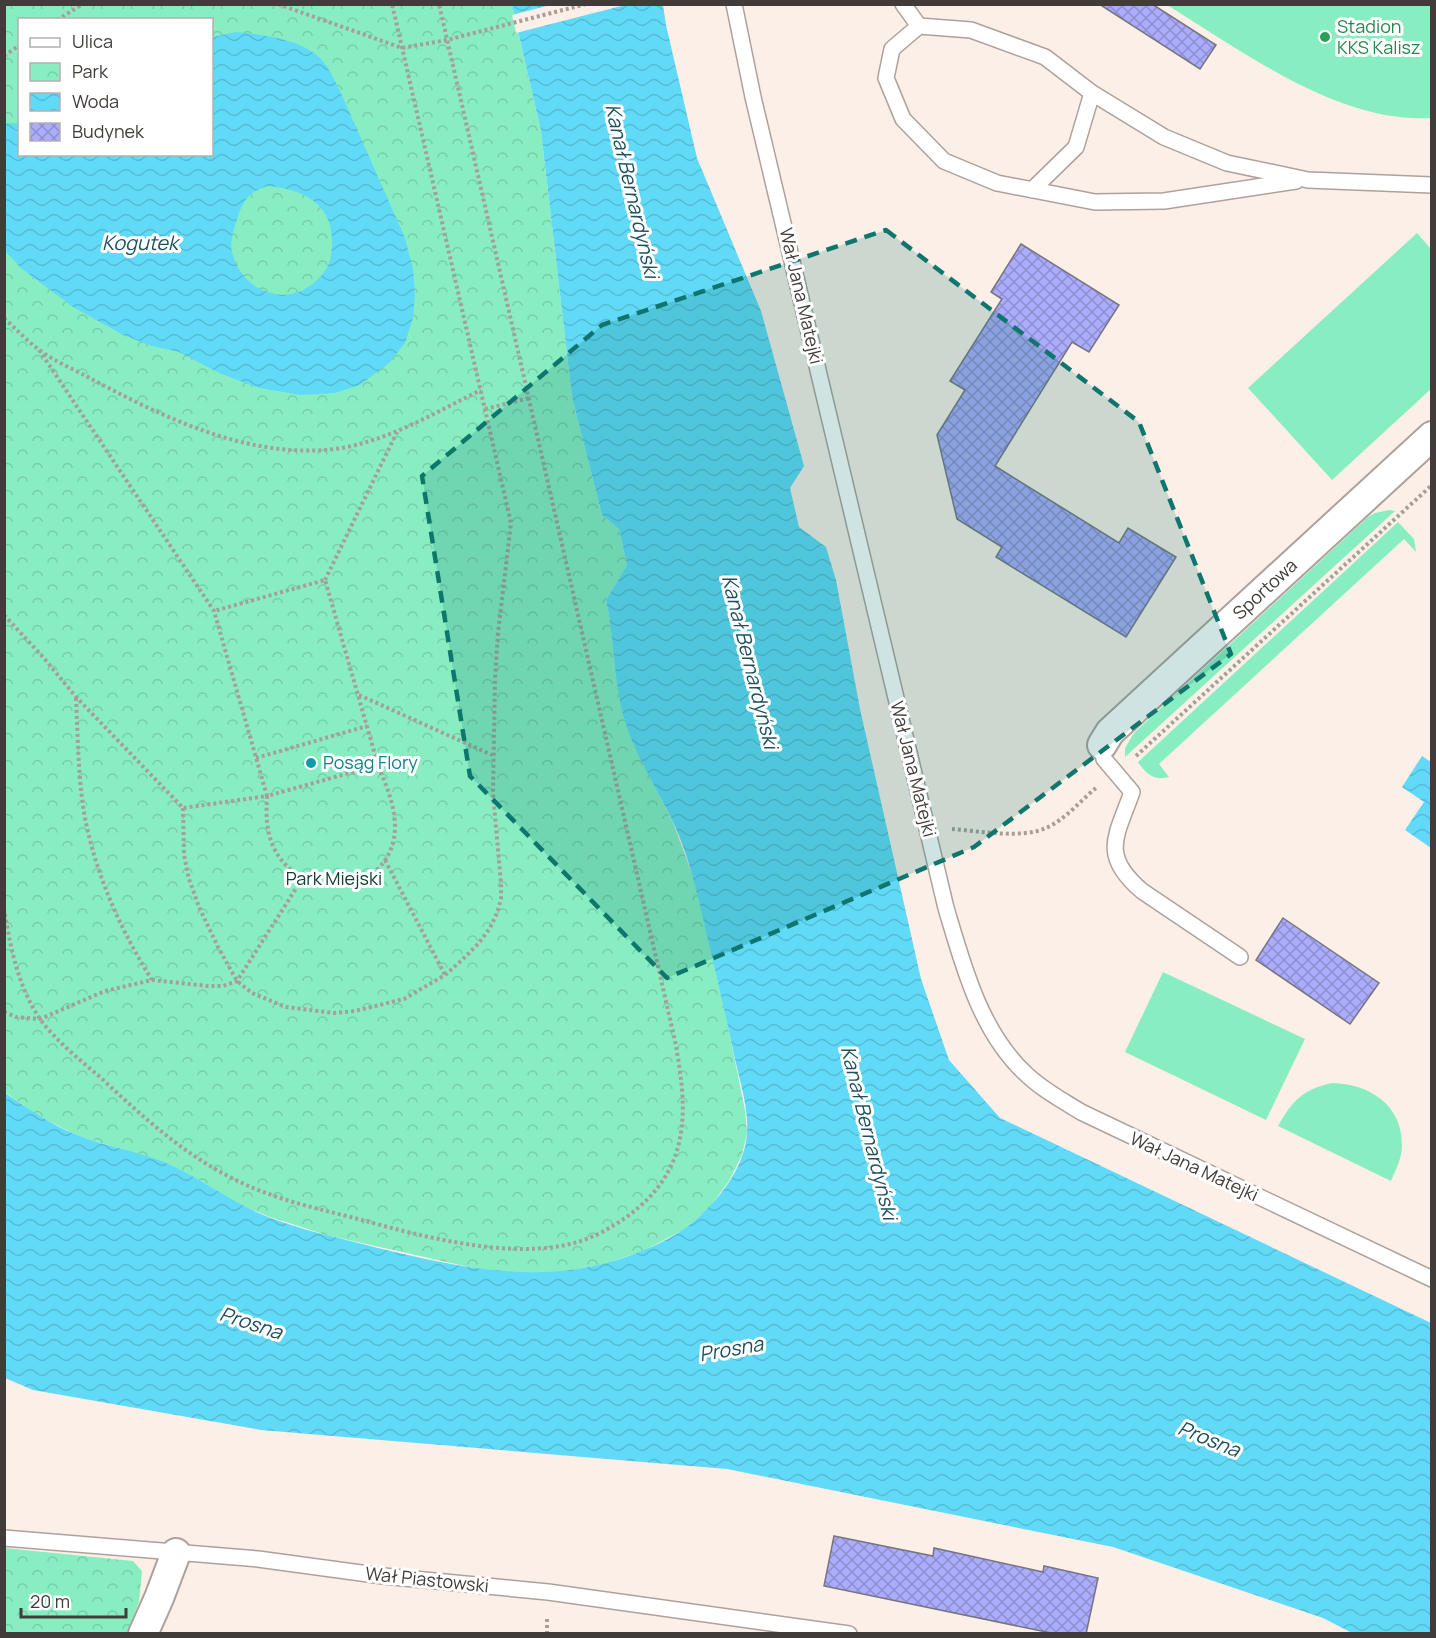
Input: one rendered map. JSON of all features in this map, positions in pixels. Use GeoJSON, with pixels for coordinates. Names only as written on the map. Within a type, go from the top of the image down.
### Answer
{"type":"FeatureCollection","features":[{"type":"Feature","properties":{"kind":"street","name":"Sportowa"},"geometry":{"type":"LineString","coordinates":[[1102,745],[1110,732],[1431,436]]}},
{"type":"Feature","properties":{"kind":"street"},"geometry":{"type":"LineString","coordinates":[[143,1634],[176,1553]]}},
{"type":"Feature","properties":{"kind":"lane","name":"Wał Jana Matejki"},"geometry":{"type":"LineString","coordinates":[[734,4],[756,108],[946,908],[974,994],[992,1030],[1008,1056],[1025,1074],[1066,1103],[1119,1132],[1431,1279]]}},
{"type":"Feature","properties":{"kind":"lane"},"geometry":{"type":"LineString","coordinates":[[903,4],[919,26]]}},
{"type":"Feature","properties":{"kind":"lane"},"geometry":{"type":"LineString","coordinates":[[1308,180],[1164,201],[1095,202],[997,183],[944,161],[903,119],[886,78],[892,49],[919,26],[971,30],[1046,57],[1092,93],[1164,137],[1227,163],[1308,180],[1431,185]]}},
{"type":"Feature","properties":{"kind":"lane"},"geometry":{"type":"LineString","coordinates":[[1032,190],[1076,147],[1092,93]]}},
{"type":"Feature","properties":{"kind":"lane"},"geometry":{"type":"LineString","coordinates":[[1102,745],[1104,759],[1132,792],[1114,850],[1118,865],[1128,879],[1142,891],[1240,957]]}},
{"type":"Feature","properties":{"kind":"lane","name":"Wał Piastowski"},"geometry":{"type":"LineString","coordinates":[[4,1538],[258,1559],[382,1576],[548,1592],[849,1634]]}},
{"type":"Feature","properties":{"kind":"path"},"geometry":{"type":"LineString","coordinates":[[60,18],[82,4]]}},
{"type":"Feature","properties":{"kind":"path"},"geometry":{"type":"LineString","coordinates":[[278,4],[402,48],[483,32],[586,4]]}},
{"type":"Feature","properties":{"kind":"path"},"geometry":{"type":"LineString","coordinates":[[4,615],[76,697],[183,808],[184,855],[189,879],[199,907],[237,981],[252,993],[286,1007],[334,1013],[355,1011],[404,999],[445,975],[478,944],[490,928],[501,899],[492,793],[492,755],[498,633],[511,523],[392,4]]}},
{"type":"Feature","properties":{"kind":"path"},"geometry":{"type":"LineString","coordinates":[[4,908],[19,976],[30,1001],[40,1019],[70,1050],[145,1118],[180,1146],[236,1180],[293,1202],[455,1243],[522,1248],[552,1247],[574,1243],[596,1235],[632,1213],[661,1186],[677,1153],[683,1116],[680,1064],[439,4]]}},
{"type":"Feature","properties":{"kind":"path"},"geometry":{"type":"LineString","coordinates":[[4,57],[18,46]]}},
{"type":"Feature","properties":{"kind":"path"},"geometry":{"type":"LineString","coordinates":[[4,318],[39,350],[214,611],[267,796],[266,814],[273,846],[281,860],[302,879],[317,885],[346,885],[374,872],[385,860],[392,846],[395,830],[391,796],[378,765],[325,580],[397,432]]}},
{"type":"Feature","properties":{"kind":"path"},"geometry":{"type":"LineString","coordinates":[[39,350],[114,391],[186,424],[254,444],[287,449],[315,450],[363,443],[397,432],[481,390]]}},
{"type":"Feature","properties":{"kind":"path"},"geometry":{"type":"LineString","coordinates":[[485,409],[529,398]]}},
{"type":"Feature","properties":{"kind":"path"},"geometry":{"type":"LineString","coordinates":[[927,827],[1008,833],[1046,828],[1062,817],[1114,771],[1137,756],[1431,485]]}},
{"type":"Feature","properties":{"kind":"path"},"geometry":{"type":"LineString","coordinates":[[214,611],[325,580]]}},
{"type":"Feature","properties":{"kind":"path"},"geometry":{"type":"LineString","coordinates":[[358,694],[492,755]]}},
{"type":"Feature","properties":{"kind":"path"},"geometry":{"type":"LineString","coordinates":[[76,697],[81,791],[93,850],[120,926],[152,980]]}},
{"type":"Feature","properties":{"kind":"path"},"geometry":{"type":"LineString","coordinates":[[256,758],[367,726]]}},
{"type":"Feature","properties":{"kind":"path"},"geometry":{"type":"LineString","coordinates":[[183,808],[267,796],[378,765]]}},
{"type":"Feature","properties":{"kind":"path"},"geometry":{"type":"LineString","coordinates":[[385,860],[445,975]]}},
{"type":"Feature","properties":{"kind":"path"},"geometry":{"type":"LineString","coordinates":[[4,1012],[16,1017],[40,1019],[105,991],[152,980],[208,986],[222,986],[237,981],[302,879]]}},
{"type":"Feature","properties":{"kind":"highlighted area"},"geometry":{"type":"Polygon","coordinates":[[[886,230],[1139,422],[1231,654],[974,847],[667,978],[470,776],[422,476],[602,325],[886,230]]]}},
{"type":"Feature","properties":{"kind":"green space","name":"Park Miejski"},"geometry":{"type":"Polygon","coordinates":[[[5,5],[512,5],[541,131],[572,397],[602,515],[619,529],[627,565],[606,600],[634,745],[674,825],[694,880],[720,988],[745,1110],[747,1133],[742,1155],[729,1181],[710,1207],[683,1230],[645,1250],[605,1264],[561,1272],[513,1273],[478,1269],[326,1235],[267,1216],[238,1204],[166,1163],[76,1135],[35,1114],[5,1092],[5,5]]]}},
{"type":"Feature","properties":{"kind":"green space","name":"Stadion KKS Kalisz"},"geometry":{"type":"Polygon","coordinates":[[[1167,5],[1431,5],[1431,118],[1396,117],[1361,109],[1327,97],[1259,63],[1167,5]]]}},
{"type":"Feature","properties":{"kind":"green space"},"geometry":{"type":"Polygon","coordinates":[[[1417,233],[1431,249],[1431,389],[1332,480],[1248,388],[1417,233]]]}},
{"type":"Feature","properties":{"kind":"green space"},"geometry":{"type":"Polygon","coordinates":[[[1389,510],[1395,511],[1125,757],[1125,748],[1134,733],[1368,517],[1389,510]]]}},
{"type":"Feature","properties":{"kind":"green space"},"geometry":{"type":"Polygon","coordinates":[[[1398,522],[1414,539],[1416,552],[1404,539],[1159,764],[1169,777],[1151,776],[1144,770],[1138,762],[1398,522]]]}},
{"type":"Feature","properties":{"kind":"green space"},"geometry":{"type":"Polygon","coordinates":[[[1163,972],[1305,1039],[1266,1120],[1125,1052],[1163,972]]]}},
{"type":"Feature","properties":{"kind":"green space"},"geometry":{"type":"Polygon","coordinates":[[[1332,1083],[1359,1087],[1381,1099],[1390,1108],[1401,1131],[1402,1145],[1391,1181],[1278,1126],[1299,1097],[1313,1089],[1332,1083]]]}},
{"type":"Feature","properties":{"kind":"green space"},"geometry":{"type":"Polygon","coordinates":[[[5,1548],[133,1561],[142,1571],[139,1602],[127,1633],[5,1633],[5,1548]]]}},
{"type":"Feature","properties":{"kind":"water"},"geometry":{"type":"Polygon","coordinates":[[[512,5],[663,5],[697,158],[761,311],[804,466],[790,488],[799,527],[826,547],[836,580],[860,709],[921,979],[949,1060],[1000,1118],[1431,1323],[1431,1633],[1352,1633],[1323,1618],[1113,1547],[727,1469],[261,1430],[33,1390],[5,1378],[4,1092],[67,1131],[164,1162],[263,1215],[320,1233],[409,1255],[502,1271],[564,1271],[595,1266],[626,1257],[662,1242],[687,1227],[713,1203],[729,1182],[741,1158],[747,1133],[745,1102],[696,888],[680,838],[634,746],[620,704],[606,600],[627,565],[619,529],[602,515],[572,397],[541,131],[512,5]]]}},
{"type":"Feature","properties":{"kind":"water","name":"Kogutek"},"geometry":{"type":"Polygon","coordinates":[[[236,32],[267,36],[301,45],[318,56],[331,73],[405,238],[413,269],[415,294],[413,318],[405,343],[389,363],[360,385],[335,393],[301,395],[259,388],[219,373],[179,352],[152,346],[123,335],[73,307],[22,269],[5,251],[5,123],[18,123],[18,156],[213,156],[213,37],[236,32]],[[268,186],[248,196],[238,216],[231,244],[237,266],[246,278],[256,287],[281,295],[307,288],[319,278],[326,270],[332,252],[331,228],[327,217],[313,200],[292,191],[268,186]]]}},
{"type":"Feature","properties":{"kind":"water"},"geometry":{"type":"Polygon","coordinates":[[[1422,756],[1431,762],[1431,848],[1405,830],[1424,802],[1402,787],[1422,756]]]}},
{"type":"Feature","properties":{"kind":"pier"},"geometry":{"type":"Polygon","coordinates":[[[554,4],[625,5],[516,33],[512,15],[554,4]]]}},
{"type":"Feature","properties":{"kind":"building"},"geometry":{"type":"Polygon","coordinates":[[[1099,4],[1152,4],[1216,45],[1200,69],[1099,4]]]}},
{"type":"Feature","properties":{"kind":"building"},"geometry":{"type":"Polygon","coordinates":[[[1021,244],[1119,305],[1089,352],[1072,342],[995,466],[1119,543],[1128,528],[1176,557],[1126,637],[996,557],[1002,547],[957,519],[937,435],[965,390],[950,381],[1002,299],[991,292],[1021,244]]]}},
{"type":"Feature","properties":{"kind":"building"},"geometry":{"type":"Polygon","coordinates":[[[1283,918],[1379,983],[1350,1024],[1256,960],[1283,918]]]}},
{"type":"Feature","properties":{"kind":"building"},"geometry":{"type":"Polygon","coordinates":[[[834,1536],[933,1556],[934,1548],[1043,1572],[1044,1566],[1098,1578],[1086,1634],[1056,1634],[824,1586],[834,1536]]]}},
{"type":"Feature","properties":{"kind":"place","name":"Stadion KKS Kalisz"},"geometry":{"type":"Point","coordinates":[1325,37]}},
{"type":"Feature","properties":{"kind":"place","name":"Posąg Flory"},"geometry":{"type":"Point","coordinates":[311,763]}},
{"type":"Feature","properties":{"kind":"water label","name":"Kanał Bernardyński"},"geometry":{"type":"Point","coordinates":[632,191]}},
{"type":"Feature","properties":{"kind":"water label","name":"Kanał Bernardyński"},"geometry":{"type":"Point","coordinates":[750,662]}},
{"type":"Feature","properties":{"kind":"water label","name":"Kanał Bernardyński"},"geometry":{"type":"Point","coordinates":[869,1133]}},
{"type":"Feature","properties":{"kind":"water label","name":"Prosna"},"geometry":{"type":"Point","coordinates":[251,1323]}},
{"type":"Feature","properties":{"kind":"water label","name":"Prosna"},"geometry":{"type":"Point","coordinates":[731,1349]}},
{"type":"Feature","properties":{"kind":"water label","name":"Prosna"},"geometry":{"type":"Point","coordinates":[1209,1439]}}]}
